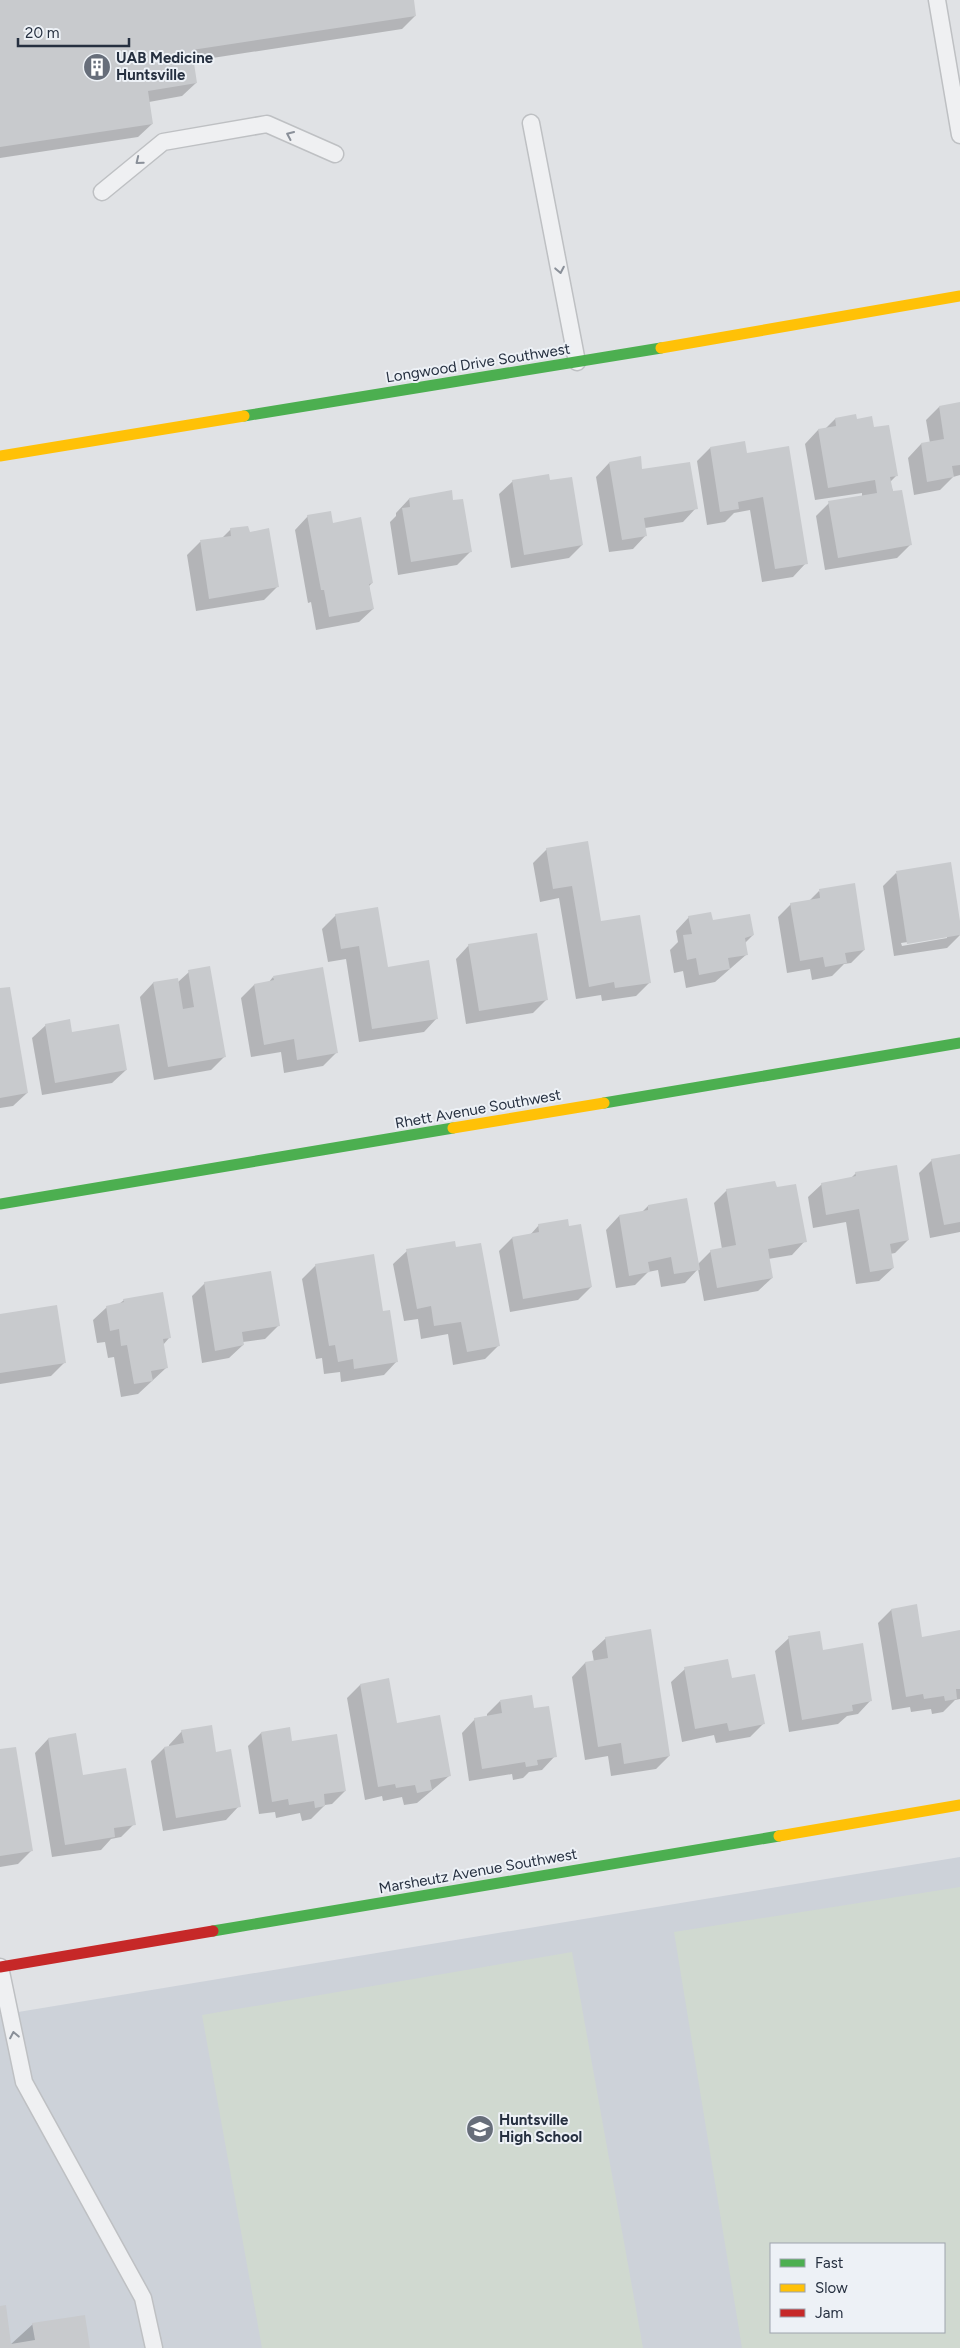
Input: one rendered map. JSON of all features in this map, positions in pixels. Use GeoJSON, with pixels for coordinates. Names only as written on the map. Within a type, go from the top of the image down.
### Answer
{"type":"FeatureCollection","features":[{"type":"Feature","properties":{"kind":"street","name":"Longwood Drive Southwest"},"geometry":{"type":"LineString","coordinates":[[0,456],[577,362],[960,296]]}},
{"type":"Feature","properties":{"kind":"street","name":"Rhett Avenue Southwest"},"geometry":{"type":"LineString","coordinates":[[0,1204],[960,1043]]}},
{"type":"Feature","properties":{"kind":"street","name":"Marsheutz Avenue Southwest"},"geometry":{"type":"LineString","coordinates":[[0,1967],[960,1806]]}},
{"type":"Feature","properties":{"kind":"lane"},"geometry":{"type":"LineString","coordinates":[[937,0],[960,135]]}},
{"type":"Feature","properties":{"kind":"lane"},"geometry":{"type":"LineString","coordinates":[[531,123],[577,362]]}},
{"type":"Feature","properties":{"kind":"lane"},"geometry":{"type":"LineString","coordinates":[[102,192],[163,142],[267,124],[335,154]]}},
{"type":"Feature","properties":{"kind":"lane"},"geometry":{"type":"LineString","coordinates":[[0,1967],[24,2082],[143,2298],[154,2348]]}},
{"type":"Feature","properties":{"kind":"shaded area","name":"Huntsville High School"},"geometry":{"type":"Polygon","coordinates":[[[960,1857],[960,2348],[0,2348],[0,2015],[960,1857]]]}},
{"type":"Feature","properties":{"kind":"shaded area"},"geometry":{"type":"Polygon","coordinates":[[[960,1887],[960,2348],[742,2348],[674,1932],[960,1887]]]}},
{"type":"Feature","properties":{"kind":"shaded area"},"geometry":{"type":"Polygon","coordinates":[[[572,1952],[643,2348],[262,2348],[202,2015],[572,1952]]]}},
{"type":"Feature","properties":{"kind":"building","name":"UAB Medicine Huntsville"},"geometry":{"type":"Polygon","coordinates":[[[0,0],[414,0],[416,16],[192,50],[197,83],[148,91],[153,124],[0,147],[0,0]]]}},
{"type":"Feature","properties":{"kind":"building"},"geometry":{"type":"Polygon","coordinates":[[[960,402],[960,465],[952,466],[954,477],[927,482],[921,443],[944,439],[939,406],[960,402]]]}},
{"type":"Feature","properties":{"kind":"building"},"geometry":{"type":"Polygon","coordinates":[[[856,414],[857,419],[872,416],[874,427],[889,425],[898,476],[890,477],[893,491],[902,490],[912,545],[838,558],[828,501],[877,493],[875,480],[828,488],[818,429],[836,426],[835,418],[856,414]]]}},
{"type":"Feature","properties":{"kind":"building"},"geometry":{"type":"Polygon","coordinates":[[[745,441],[747,453],[789,446],[808,564],[775,569],[763,497],[738,502],[739,509],[720,512],[710,447],[745,441]]]}},
{"type":"Feature","properties":{"kind":"building"},"geometry":{"type":"Polygon","coordinates":[[[641,456],[642,469],[690,462],[698,509],[644,518],[647,536],[622,540],[609,462],[641,456]]]}},
{"type":"Feature","properties":{"kind":"building"},"geometry":{"type":"Polygon","coordinates":[[[549,474],[550,480],[572,477],[583,545],[524,555],[512,480],[549,474]]]}},
{"type":"Feature","properties":{"kind":"building"},"geometry":{"type":"Polygon","coordinates":[[[452,490],[453,500],[463,499],[472,552],[411,562],[402,508],[410,507],[409,498],[452,490]]]}},
{"type":"Feature","properties":{"kind":"building"},"geometry":{"type":"Polygon","coordinates":[[[331,511],[333,523],[361,517],[373,583],[369,584],[374,609],[329,617],[324,590],[321,590],[307,515],[331,511]]]}},
{"type":"Feature","properties":{"kind":"building"},"geometry":{"type":"Polygon","coordinates":[[[248,526],[250,532],[269,528],[279,587],[209,599],[200,540],[231,536],[230,528],[248,526]]]}},
{"type":"Feature","properties":{"kind":"building"},"geometry":{"type":"Polygon","coordinates":[[[588,841],[601,921],[640,915],[651,983],[615,988],[614,982],[589,987],[572,886],[553,889],[546,848],[588,841]]]}},
{"type":"Feature","properties":{"kind":"building"},"geometry":{"type":"Polygon","coordinates":[[[951,862],[960,921],[960,935],[907,944],[896,871],[951,862]]]}},
{"type":"Feature","properties":{"kind":"building"},"geometry":{"type":"Polygon","coordinates":[[[855,883],[865,950],[845,953],[847,963],[825,967],[823,957],[800,961],[790,903],[820,898],[819,889],[855,883]]]}},
{"type":"Feature","properties":{"kind":"building"},"geometry":{"type":"Polygon","coordinates":[[[378,907],[388,967],[429,960],[438,1019],[372,1029],[359,946],[341,949],[335,914],[378,907]]]}},
{"type":"Feature","properties":{"kind":"building"},"geometry":{"type":"Polygon","coordinates":[[[711,912],[713,920],[750,914],[754,935],[745,938],[748,955],[728,958],[730,969],[699,975],[696,958],[687,960],[683,935],[692,934],[688,916],[711,912]]]}},
{"type":"Feature","properties":{"kind":"building"},"geometry":{"type":"Polygon","coordinates":[[[537,933],[548,1000],[479,1011],[468,944],[537,933]]]}},
{"type":"Feature","properties":{"kind":"building"},"geometry":{"type":"Polygon","coordinates":[[[210,966],[226,1057],[168,1067],[153,982],[178,978],[183,1009],[194,1007],[188,970],[210,966]]]}},
{"type":"Feature","properties":{"kind":"building"},"geometry":{"type":"Polygon","coordinates":[[[323,967],[338,1053],[297,1060],[294,1039],[264,1045],[254,984],[274,980],[273,976],[323,967]]]}},
{"type":"Feature","properties":{"kind":"building"},"geometry":{"type":"Polygon","coordinates":[[[10,987],[28,1093],[0,1098],[0,988],[10,987]]]}},
{"type":"Feature","properties":{"kind":"building"},"geometry":{"type":"Polygon","coordinates":[[[70,1019],[72,1032],[119,1024],[127,1070],[55,1083],[45,1024],[70,1019]]]}},
{"type":"Feature","properties":{"kind":"building"},"geometry":{"type":"Polygon","coordinates":[[[960,1154],[960,1222],[944,1225],[931,1159],[960,1154]]]}},
{"type":"Feature","properties":{"kind":"building"},"geometry":{"type":"Polygon","coordinates":[[[897,1165],[909,1240],[890,1244],[894,1268],[870,1272],[859,1209],[826,1215],[821,1183],[856,1176],[855,1172],[897,1165]]]}},
{"type":"Feature","properties":{"kind":"building"},"geometry":{"type":"Polygon","coordinates":[[[775,1181],[777,1187],[796,1184],[807,1242],[768,1249],[773,1278],[717,1288],[710,1250],[736,1245],[726,1189],[775,1181]]]}},
{"type":"Feature","properties":{"kind":"building"},"geometry":{"type":"Polygon","coordinates":[[[687,1198],[700,1270],[674,1274],[671,1257],[648,1262],[650,1272],[629,1276],[619,1215],[648,1210],[648,1205],[687,1198]]]}},
{"type":"Feature","properties":{"kind":"building"},"geometry":{"type":"Polygon","coordinates":[[[568,1219],[569,1226],[581,1224],[592,1287],[523,1299],[512,1237],[539,1232],[538,1224],[568,1219]]]}},
{"type":"Feature","properties":{"kind":"building"},"geometry":{"type":"Polygon","coordinates":[[[455,1241],[456,1247],[481,1243],[500,1346],[467,1352],[461,1322],[434,1326],[431,1306],[417,1309],[406,1249],[455,1241]]]}},
{"type":"Feature","properties":{"kind":"building"},"geometry":{"type":"Polygon","coordinates":[[[374,1254],[383,1311],[390,1310],[398,1362],[354,1369],[353,1359],[338,1362],[335,1345],[329,1346],[315,1264],[374,1254]]]}},
{"type":"Feature","properties":{"kind":"building"},"geometry":{"type":"Polygon","coordinates":[[[271,1271],[280,1326],[242,1332],[244,1345],[215,1351],[204,1282],[271,1271]]]}},
{"type":"Feature","properties":{"kind":"building"},"geometry":{"type":"Polygon","coordinates":[[[163,1292],[171,1338],[163,1339],[168,1368],[151,1371],[153,1381],[134,1384],[127,1345],[121,1346],[119,1329],[110,1331],[106,1306],[124,1302],[123,1299],[163,1292]]]}},
{"type":"Feature","properties":{"kind":"building"},"geometry":{"type":"Polygon","coordinates":[[[57,1305],[66,1363],[0,1373],[0,1314],[57,1305]]]}},
{"type":"Feature","properties":{"kind":"building"},"geometry":{"type":"Polygon","coordinates":[[[917,1604],[922,1637],[960,1630],[960,1689],[956,1689],[957,1699],[945,1701],[944,1696],[924,1699],[923,1694],[906,1697],[891,1609],[917,1604]]]}},
{"type":"Feature","properties":{"kind":"building"},"geometry":{"type":"Polygon","coordinates":[[[651,1629],[670,1756],[624,1764],[621,1743],[598,1747],[585,1662],[608,1658],[605,1637],[651,1629]]]}},
{"type":"Feature","properties":{"kind":"building"},"geometry":{"type":"Polygon","coordinates":[[[820,1631],[823,1650],[863,1643],[872,1701],[852,1705],[853,1711],[802,1720],[788,1636],[820,1631]]]}},
{"type":"Feature","properties":{"kind":"building"},"geometry":{"type":"Polygon","coordinates":[[[728,1659],[732,1678],[755,1674],[765,1724],[729,1731],[727,1723],[695,1729],[684,1667],[728,1659]]]}},
{"type":"Feature","properties":{"kind":"building"},"geometry":{"type":"Polygon","coordinates":[[[389,1678],[397,1723],[440,1715],[451,1776],[430,1780],[432,1790],[417,1793],[415,1785],[396,1788],[395,1784],[378,1787],[360,1684],[389,1678]]]}},
{"type":"Feature","properties":{"kind":"building"},"geometry":{"type":"Polygon","coordinates":[[[532,1695],[534,1708],[549,1706],[557,1757],[537,1760],[538,1765],[526,1767],[525,1762],[482,1769],[474,1718],[502,1713],[500,1700],[532,1695]]]}},
{"type":"Feature","properties":{"kind":"building"},"geometry":{"type":"Polygon","coordinates":[[[212,1725],[216,1752],[231,1749],[241,1807],[176,1818],[164,1747],[184,1743],[181,1730],[212,1725]]]}},
{"type":"Feature","properties":{"kind":"building"},"geometry":{"type":"Polygon","coordinates":[[[290,1727],[292,1741],[337,1734],[346,1791],[324,1794],[325,1806],[315,1808],[314,1801],[289,1805],[288,1799],[272,1802],[261,1732],[290,1727]]]}},
{"type":"Feature","properties":{"kind":"building"},"geometry":{"type":"Polygon","coordinates":[[[76,1733],[83,1775],[126,1768],[136,1825],[114,1828],[115,1837],[65,1845],[48,1738],[76,1733]]]}},
{"type":"Feature","properties":{"kind":"building"},"geometry":{"type":"Polygon","coordinates":[[[16,1747],[33,1851],[0,1856],[0,1749],[16,1747]]]}},
{"type":"Feature","properties":{"kind":"building"},"geometry":{"type":"Polygon","coordinates":[[[6,2305],[11,2344],[35,2340],[32,2323],[85,2315],[90,2348],[0,2348],[0,2306],[6,2305]]]}},
{"type":"Feature","properties":{"kind":"traffic: fast"},"geometry":{"type":"LineString","coordinates":[[244,416],[661,348]]}},
{"type":"Feature","properties":{"kind":"traffic: fast"},"geometry":{"type":"LineString","coordinates":[[604,1103],[960,1043]]}},
{"type":"Feature","properties":{"kind":"traffic: fast"},"geometry":{"type":"LineString","coordinates":[[0,1204],[453,1128]]}},
{"type":"Feature","properties":{"kind":"traffic: fast"},"geometry":{"type":"LineString","coordinates":[[213,1931],[779,1836]]}},
{"type":"Feature","properties":{"kind":"traffic: slow"},"geometry":{"type":"LineString","coordinates":[[661,348],[960,296]]}},
{"type":"Feature","properties":{"kind":"traffic: slow"},"geometry":{"type":"LineString","coordinates":[[0,456],[244,416]]}},
{"type":"Feature","properties":{"kind":"traffic: slow"},"geometry":{"type":"LineString","coordinates":[[453,1128],[604,1103]]}},
{"type":"Feature","properties":{"kind":"traffic: slow"},"geometry":{"type":"LineString","coordinates":[[779,1836],[960,1805]]}},
{"type":"Feature","properties":{"kind":"traffic: jam"},"geometry":{"type":"LineString","coordinates":[[0,1967],[213,1931]]}},
{"type":"Feature","properties":{"kind":"place","name":"UAB Medicine Huntsville"},"geometry":{"type":"Point","coordinates":[97,67]}},
{"type":"Feature","properties":{"kind":"place","name":"Huntsville High School"},"geometry":{"type":"Point","coordinates":[480,2129]}}]}
